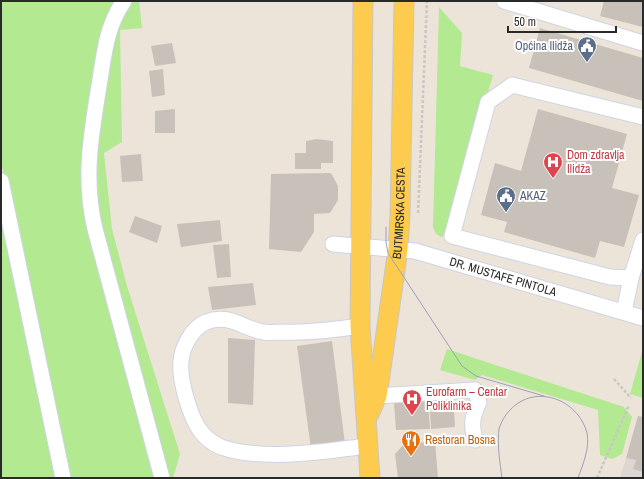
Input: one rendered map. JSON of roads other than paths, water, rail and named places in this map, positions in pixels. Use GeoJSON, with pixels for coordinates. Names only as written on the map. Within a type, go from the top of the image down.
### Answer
{"type":"FeatureCollection","features":[{"type":"Feature","properties":{"kind":"main road","name":"BUTMIRSKA CESTA"},"geometry":{"type":"LineString","coordinates":[[363,1],[360,326],[370,478]]}},
{"type":"Feature","properties":{"kind":"main road","name":"BUTMIRSKA CESTA"},"geometry":{"type":"LineString","coordinates":[[366,421],[377,396],[398,249],[401,208],[404,1]]}},
{"type":"Feature","properties":{"kind":"street"},"geometry":{"type":"LineString","coordinates":[[124,1],[114,17],[106,43],[89,147],[91,215],[162,478]]}},
{"type":"Feature","properties":{"kind":"street"},"geometry":{"type":"LineString","coordinates":[[504,1],[643,44]]}},
{"type":"Feature","properties":{"kind":"street"},"geometry":{"type":"LineString","coordinates":[[631,278],[610,276],[452,236],[488,102],[512,84],[643,117]]}},
{"type":"Feature","properties":{"kind":"street"},"geometry":{"type":"LineString","coordinates":[[1,180],[63,478]]}},
{"type":"Feature","properties":{"kind":"street"},"geometry":{"type":"LineString","coordinates":[[624,312],[631,278],[643,240]]}},
{"type":"Feature","properties":{"kind":"street","name":"DR. MUSTAFE PINTOLA"},"geometry":{"type":"LineString","coordinates":[[333,244],[415,251],[643,318]]}},
{"type":"Feature","properties":{"kind":"street"},"geometry":{"type":"LineString","coordinates":[[360,326],[296,333],[263,332],[227,319],[213,320],[204,323],[191,334],[183,350],[180,367],[185,393],[195,422],[205,437],[221,446],[259,454],[285,454],[353,448],[367,445]]}},
{"type":"Feature","properties":{"kind":"street"},"geometry":{"type":"LineString","coordinates":[[377,396],[476,390],[480,402],[474,412],[472,427],[475,440]]}},
{"type":"Feature","properties":{"kind":"tram line"},"geometry":{"type":"LineString","coordinates":[[386,227],[388,253],[462,366],[476,376],[544,396]]}},
{"type":"Feature","properties":{"kind":"tram line"},"geometry":{"type":"LineString","coordinates":[[502,478],[498,441],[499,429],[502,421],[506,414],[520,402],[531,397],[543,396],[565,404],[575,411],[582,421],[587,433],[588,444],[586,456],[578,478]]}},
{"type":"Feature","properties":{"kind":"place","name":"Općina Ilidža"},"geometry":{"type":"Point","coordinates":[587,63]}},
{"type":"Feature","properties":{"kind":"place","name":"Dom zdravlja Ilidža"},"geometry":{"type":"Point","coordinates":[553,179]}},
{"type":"Feature","properties":{"kind":"place","name":"AKAZ"},"geometry":{"type":"Point","coordinates":[506,213]}},
{"type":"Feature","properties":{"kind":"place","name":"Eurofarm – Centar Poliklinika"},"geometry":{"type":"Point","coordinates":[412,416]}},
{"type":"Feature","properties":{"kind":"place","name":"Restoran Bosna"},"geometry":{"type":"Point","coordinates":[411,457]}}]}
